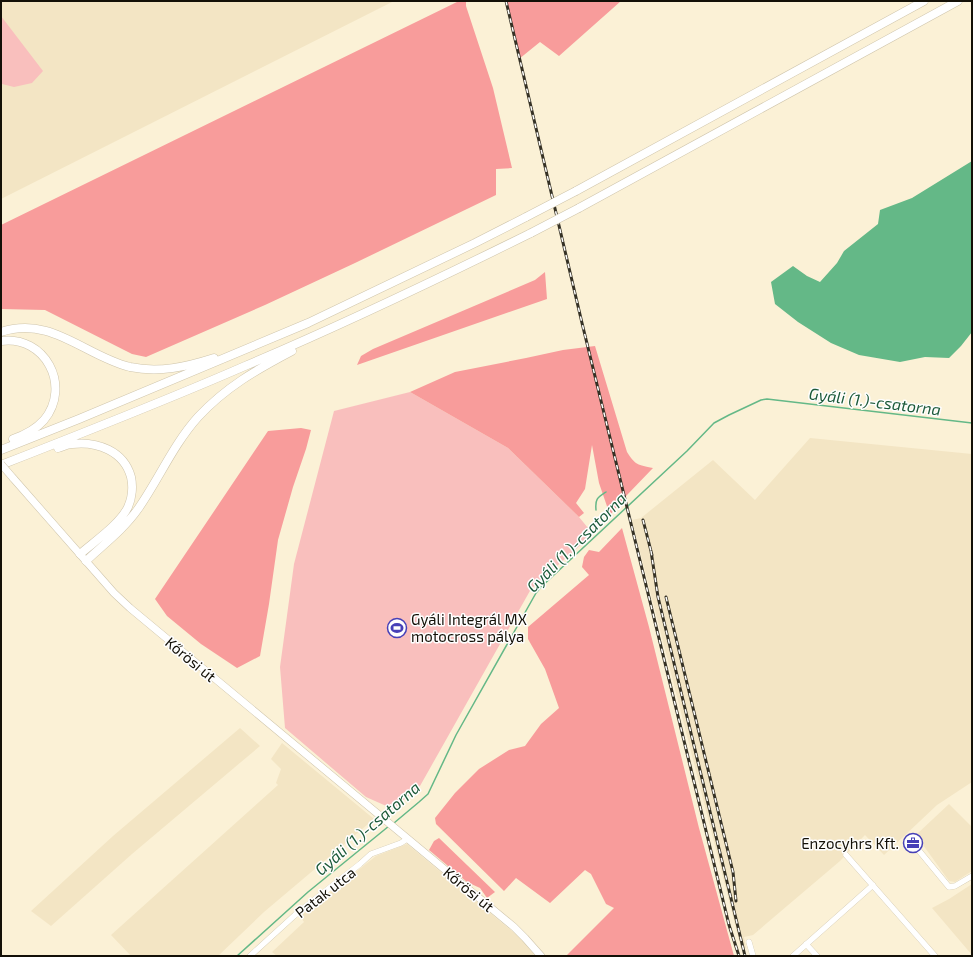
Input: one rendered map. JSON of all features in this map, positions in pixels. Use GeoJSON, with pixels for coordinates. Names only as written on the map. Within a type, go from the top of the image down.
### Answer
{"type":"FeatureCollection","features":[{"type":"Feature","properties":{"kind":"highway"},"geometry":{"type":"LineString","coordinates":[[1,450],[268,341],[421,269],[576,191],[924,1]]}},
{"type":"Feature","properties":{"kind":"highway"},"geometry":{"type":"LineString","coordinates":[[1,465],[186,391],[312,337],[426,285],[579,208],[958,1]]}},
{"type":"Feature","properties":{"kind":"highway"},"geometry":{"type":"LineString","coordinates":[[1,332],[20,327],[42,329],[60,335],[119,363],[131,367],[153,370],[164,370],[185,366],[218,357],[251,344],[268,341]]}},
{"type":"Feature","properties":{"kind":"highway"},"geometry":{"type":"LineString","coordinates":[[83,557],[131,518],[141,505],[178,443],[208,408],[227,390],[247,376],[294,350],[312,337]]}},
{"type":"Feature","properties":{"kind":"highway"},"geometry":{"type":"LineString","coordinates":[[1,341],[9,340],[19,342],[37,350],[51,368],[56,388],[52,406],[43,421],[30,431],[1,445]]}},
{"type":"Feature","properties":{"kind":"highway"},"geometry":{"type":"LineString","coordinates":[[34,452],[42,453],[71,444],[89,444],[105,447],[112,451],[119,457],[127,468],[132,480],[132,492],[126,510],[115,524],[83,557]]}},
{"type":"Feature","properties":{"kind":"main road","name":"Kőrösi út"},"geometry":{"type":"LineString","coordinates":[[1,465],[114,593],[130,608],[514,927],[541,956]]}},
{"type":"Feature","properties":{"kind":"street","name":"Patak utca"},"geometry":{"type":"LineString","coordinates":[[250,956],[294,915],[371,854],[408,839]]}},
{"type":"Feature","properties":{"kind":"street"},"geometry":{"type":"LineString","coordinates":[[911,841],[948,887],[955,886],[972,876]]}},
{"type":"Feature","properties":{"kind":"street"},"geometry":{"type":"LineString","coordinates":[[846,855],[935,956]]}},
{"type":"Feature","properties":{"kind":"street"},"geometry":{"type":"LineString","coordinates":[[794,956],[873,885]]}},
{"type":"Feature","properties":{"kind":"street"},"geometry":{"type":"LineString","coordinates":[[749,942],[753,956]]}},
{"type":"Feature","properties":{"kind":"street"},"geometry":{"type":"LineString","coordinates":[[806,944],[817,956]]}},
{"type":"Feature","properties":{"kind":"shaded area"},"geometry":{"type":"Polygon","coordinates":[[[1,1],[394,1],[1,199],[1,1]]]}},
{"type":"Feature","properties":{"kind":"shaded area"},"geometry":{"type":"Polygon","coordinates":[[[459,1],[466,1],[466,6],[493,88],[512,168],[496,169],[496,195],[265,305],[146,357],[132,354],[45,310],[1,309],[1,225],[459,1]]]}},
{"type":"Feature","properties":{"kind":"shaded area"},"geometry":{"type":"Polygon","coordinates":[[[506,1],[621,1],[559,56],[540,42],[519,59],[506,1]]]}},
{"type":"Feature","properties":{"kind":"shaded area"},"geometry":{"type":"Polygon","coordinates":[[[1,16],[43,71],[32,83],[14,87],[1,83],[1,16]]]}},
{"type":"Feature","properties":{"kind":"shaded area"},"geometry":{"type":"Polygon","coordinates":[[[972,161],[972,332],[949,358],[925,357],[900,362],[859,355],[831,343],[798,322],[775,304],[771,282],[793,266],[807,276],[820,282],[837,263],[844,251],[878,224],[880,210],[912,198],[972,161]]]}},
{"type":"Feature","properties":{"kind":"shaded area"},"geometry":{"type":"Polygon","coordinates":[[[545,272],[547,299],[357,365],[361,356],[373,349],[535,280],[545,272]]]}},
{"type":"Feature","properties":{"kind":"shaded area"},"geometry":{"type":"Polygon","coordinates":[[[595,346],[627,452],[632,460],[637,464],[653,468],[610,515],[599,483],[592,445],[585,489],[576,503],[584,513],[579,517],[508,448],[410,392],[455,372],[563,350],[595,346]]]}},
{"type":"Feature","properties":{"kind":"shaded area","name":"Gyáli Integrál MX motocross pálya"},"geometry":{"type":"Polygon","coordinates":[[[410,392],[508,448],[579,517],[593,534],[531,589],[420,786],[393,809],[366,797],[285,728],[280,667],[294,564],[334,411],[410,392]]]}},
{"type":"Feature","properties":{"kind":"shaded area"},"geometry":{"type":"Polygon","coordinates":[[[301,428],[311,430],[278,540],[260,656],[237,668],[201,644],[167,616],[155,599],[268,431],[301,428]]]}},
{"type":"Feature","properties":{"kind":"shaded area"},"geometry":{"type":"Polygon","coordinates":[[[810,438],[972,454],[972,782],[937,805],[884,855],[865,835],[840,861],[753,935],[744,937],[746,948],[741,948],[632,520],[641,518],[713,460],[755,500],[810,438]]]}},
{"type":"Feature","properties":{"kind":"shaded area"},"geometry":{"type":"Polygon","coordinates":[[[622,528],[649,627],[699,828],[734,956],[566,956],[614,908],[606,904],[591,874],[585,870],[550,903],[516,878],[504,891],[436,824],[435,818],[455,793],[479,769],[509,750],[525,746],[541,724],[559,708],[545,669],[528,639],[528,627],[589,575],[582,567],[584,557],[589,550],[599,552],[622,528]]]}},
{"type":"Feature","properties":{"kind":"shaded area"},"geometry":{"type":"Polygon","coordinates":[[[240,728],[260,746],[132,854],[51,926],[31,911],[113,836],[240,728]]]}},
{"type":"Feature","properties":{"kind":"shaded area"},"geometry":{"type":"Polygon","coordinates":[[[282,743],[374,819],[264,912],[218,956],[131,956],[111,935],[278,785],[276,783],[281,769],[271,759],[282,743]]]}},
{"type":"Feature","properties":{"kind":"shaded area"},"geometry":{"type":"Polygon","coordinates":[[[949,804],[972,827],[972,871],[955,882],[949,881],[918,838],[917,834],[949,804]]]}},
{"type":"Feature","properties":{"kind":"shaded area"},"geometry":{"type":"Polygon","coordinates":[[[439,838],[495,892],[487,898],[480,888],[467,882],[429,850],[434,841],[439,838]]]}},
{"type":"Feature","properties":{"kind":"shaded area"},"geometry":{"type":"Polygon","coordinates":[[[407,844],[524,941],[535,956],[277,956],[272,952],[304,922],[300,916],[376,856],[407,844]]]}},
{"type":"Feature","properties":{"kind":"shaded area"},"geometry":{"type":"Polygon","coordinates":[[[972,884],[972,955],[932,908],[972,884]]]}},
{"type":"Feature","properties":{"kind":"waterway","name":"Gyáli (1.)-csatorna"},"geometry":{"type":"LineString","coordinates":[[394,823],[428,794],[456,735],[536,593],[687,451],[714,423],[761,400],[767,399],[972,423]]}},
{"type":"Feature","properties":{"kind":"waterway"},"geometry":{"type":"LineString","coordinates":[[596,510],[597,499],[606,492]]}},
{"type":"Feature","properties":{"kind":"waterway","name":"Gyáli (1.)-csatorna"},"geometry":{"type":"LineString","coordinates":[[237,956],[308,892],[389,826]]}},
{"type":"Feature","properties":{"kind":"railway"},"geometry":{"type":"LineString","coordinates":[[506,1],[582,323],[729,925],[739,956]]}},
{"type":"Feature","properties":{"kind":"railway"},"geometry":{"type":"LineString","coordinates":[[643,520],[652,555]]}},
{"type":"Feature","properties":{"kind":"railway"},"geometry":{"type":"LineString","coordinates":[[651,551],[658,597],[745,956]]}},
{"type":"Feature","properties":{"kind":"railway"},"geometry":{"type":"LineString","coordinates":[[666,597],[733,872],[736,901]]}},
{"type":"Feature","properties":{"kind":"place","name":"Gyáli Integrál MX motocross pálya"},"geometry":{"type":"Point","coordinates":[397,628]}},
{"type":"Feature","properties":{"kind":"place","name":"Enzocyhrs Kft."},"geometry":{"type":"Point","coordinates":[913,843]}}]}
